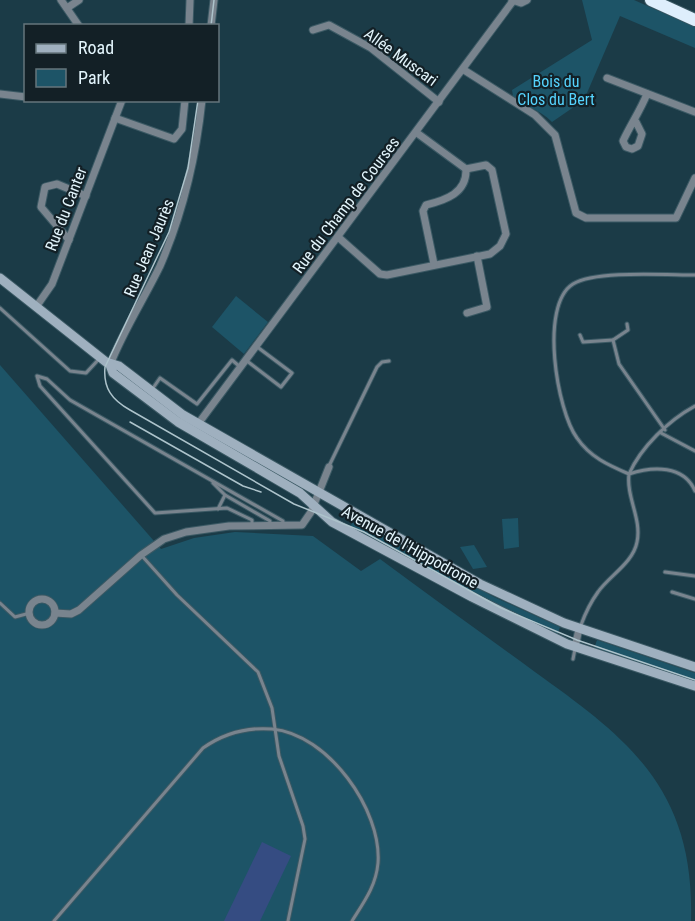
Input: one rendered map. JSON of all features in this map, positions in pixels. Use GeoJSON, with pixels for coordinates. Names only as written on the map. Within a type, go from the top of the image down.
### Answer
{"type":"FeatureCollection","features":[{"type":"Feature","properties":{"kind":"highway"},"geometry":{"type":"LineString","coordinates":[[651,0],[695,20]]}},
{"type":"Feature","properties":{"kind":"street"},"geometry":{"type":"LineString","coordinates":[[61,0],[78,24]]}},
{"type":"Feature","properties":{"kind":"street"},"geometry":{"type":"LineString","coordinates":[[67,8],[79,0]]}},
{"type":"Feature","properties":{"kind":"street"},"geometry":{"type":"LineString","coordinates":[[189,24],[190,0]]}},
{"type":"Feature","properties":{"kind":"street"},"geometry":{"type":"LineString","coordinates":[[211,24],[214,0]]}},
{"type":"Feature","properties":{"kind":"street"},"geometry":{"type":"LineString","coordinates":[[513,0],[521,3],[527,0]]}},
{"type":"Feature","properties":{"kind":"street","name":"Rue du Champ de Courses"},"geometry":{"type":"LineString","coordinates":[[198,424],[464,70],[513,0]]}},
{"type":"Feature","properties":{"kind":"street","name":"Allée Muscari"},"geometry":{"type":"LineString","coordinates":[[313,30],[329,25],[371,48],[439,102]]}},
{"type":"Feature","properties":{"kind":"street"},"geometry":{"type":"LineString","coordinates":[[464,70],[535,115],[555,135],[576,213],[586,218],[676,218],[692,194],[695,178]]}},
{"type":"Feature","properties":{"kind":"street"},"geometry":{"type":"LineString","coordinates":[[607,78],[695,112]]}},
{"type":"Feature","properties":{"kind":"street"},"geometry":{"type":"LineString","coordinates":[[0,94],[24,97]]}},
{"type":"Feature","properties":{"kind":"street"},"geometry":{"type":"LineString","coordinates":[[636,122],[648,94]]}},
{"type":"Feature","properties":{"kind":"street","name":"Rue du Canter"},"geometry":{"type":"LineString","coordinates":[[36,307],[52,284],[121,102]]}},
{"type":"Feature","properties":{"kind":"street"},"geometry":{"type":"LineString","coordinates":[[115,118],[174,139],[182,129],[185,102]]}},
{"type":"Feature","properties":{"kind":"street","name":"Rue Jean Jaurès"},"geometry":{"type":"LineString","coordinates":[[110,365],[159,267],[184,202],[197,145],[202,102]]}},
{"type":"Feature","properties":{"kind":"street"},"geometry":{"type":"LineString","coordinates":[[338,237],[380,274],[387,275],[490,254],[500,246],[506,234],[492,170],[486,165],[466,169],[417,133]]}},
{"type":"Feature","properties":{"kind":"street"},"geometry":{"type":"LineString","coordinates":[[434,264],[423,211],[426,205],[448,199],[457,193],[466,177],[466,169]]}},
{"type":"Feature","properties":{"kind":"street"},"geometry":{"type":"LineString","coordinates":[[69,240],[41,207],[45,187],[57,184],[86,196]]}},
{"type":"Feature","properties":{"kind":"street"},"geometry":{"type":"LineString","coordinates":[[467,313],[487,307],[477,256]]}},
{"type":"Feature","properties":{"kind":"street","name":"Avenue de l'Hippodrome"},"geometry":{"type":"LineString","coordinates":[[0,278],[110,365],[118,366],[198,424],[319,494],[480,584],[579,629],[695,667]]}},
{"type":"Feature","properties":{"kind":"street","name":"Avenue de l'Hippodrome"},"geometry":{"type":"LineString","coordinates":[[110,365],[112,373],[168,414],[284,483],[342,527],[499,612],[575,647],[695,686]]}},
{"type":"Feature","properties":{"kind":"street"},"geometry":{"type":"LineString","coordinates":[[168,414],[194,426],[198,424],[202,436]]}},
{"type":"Feature","properties":{"kind":"street"},"geometry":{"type":"LineString","coordinates":[[55,613],[71,614],[79,610],[141,555],[158,542],[175,535],[206,529],[252,525],[302,525],[314,506],[329,467]]}},
{"type":"Feature","properties":{"kind":"street"},"geometry":{"type":"LineString","coordinates":[[42,599],[53,605],[55,613],[52,620],[42,625],[32,620],[30,613],[31,605],[42,599]]}},
{"type":"Feature","properties":{"kind":"street"},"geometry":{"type":"LineString","coordinates":[[575,647],[579,629]]}},
{"type":"Feature","properties":{"kind":"lane"},"geometry":{"type":"LineString","coordinates":[[695,275],[617,275],[576,282],[567,288],[560,300],[554,320],[556,372],[564,413],[576,437],[590,454],[629,474],[647,469],[673,471],[691,480],[695,491]]}},
{"type":"Feature","properties":{"kind":"lane"},"geometry":{"type":"LineString","coordinates":[[0,308],[70,372],[86,373],[100,358]]}},
{"type":"Feature","properties":{"kind":"lane"},"geometry":{"type":"LineString","coordinates":[[580,334],[583,342],[613,340],[628,330],[627,324]]}},
{"type":"Feature","properties":{"kind":"lane"},"geometry":{"type":"LineString","coordinates":[[613,340],[619,364],[664,430]]}},
{"type":"Feature","properties":{"kind":"lane"},"geometry":{"type":"LineString","coordinates":[[151,391],[160,378],[197,404],[232,360],[243,364],[281,387],[292,373],[256,346]]}},
{"type":"Feature","properties":{"kind":"lane"},"geometry":{"type":"LineString","coordinates":[[329,467],[376,367],[382,362],[389,361]]}},
{"type":"Feature","properties":{"kind":"lane"},"geometry":{"type":"LineString","coordinates":[[252,525],[252,520],[234,510],[218,509],[157,514],[40,386],[37,376],[47,379],[70,400],[283,522],[283,526]]}},
{"type":"Feature","properties":{"kind":"lane"},"geometry":{"type":"LineString","coordinates":[[579,629],[598,592],[632,556],[637,541],[637,523],[627,483],[636,458],[664,430],[695,406]]}},
{"type":"Feature","properties":{"kind":"lane"},"geometry":{"type":"LineString","coordinates":[[661,433],[695,451]]}},
{"type":"Feature","properties":{"kind":"lane"},"geometry":{"type":"LineString","coordinates":[[211,480],[225,495],[270,521],[269,525]]}},
{"type":"Feature","properties":{"kind":"lane"},"geometry":{"type":"LineString","coordinates":[[218,509],[225,495]]}},
{"type":"Feature","properties":{"kind":"lane"},"geometry":{"type":"LineString","coordinates":[[141,555],[177,595],[258,672],[272,708],[274,729],[305,839],[288,921]]}},
{"type":"Feature","properties":{"kind":"lane"},"geometry":{"type":"LineString","coordinates":[[665,572],[695,576]]}},
{"type":"Feature","properties":{"kind":"lane"},"geometry":{"type":"LineString","coordinates":[[672,592],[695,599]]}},
{"type":"Feature","properties":{"kind":"lane"},"geometry":{"type":"LineString","coordinates":[[0,603],[15,617],[30,613]]}},
{"type":"Feature","properties":{"kind":"lane"},"geometry":{"type":"LineString","coordinates":[[573,659],[575,647]]}},
{"type":"Feature","properties":{"kind":"lane"},"geometry":{"type":"LineString","coordinates":[[54,921],[203,748],[234,732],[274,729],[291,735],[328,757],[349,779],[371,819],[378,850],[375,877],[372,890],[352,921]]}},
{"type":"Feature","properties":{"kind":"green space","name":"Bois du Clos du Bert"},"geometry":{"type":"Polygon","coordinates":[[[582,0],[634,0],[695,27],[695,48],[620,16],[584,100],[552,122],[513,96],[512,90],[592,40],[582,0]]]}},
{"type":"Feature","properties":{"kind":"green space"},"geometry":{"type":"Polygon","coordinates":[[[236,296],[268,322],[244,354],[212,327],[236,296]]]}},
{"type":"Feature","properties":{"kind":"green space"},"geometry":{"type":"Polygon","coordinates":[[[0,365],[161,549],[194,538],[235,532],[313,536],[361,571],[380,559],[599,720],[649,771],[668,801],[681,835],[689,875],[691,921],[0,921],[0,365]]]}},
{"type":"Feature","properties":{"kind":"green space"},"geometry":{"type":"Polygon","coordinates":[[[518,518],[519,547],[504,549],[502,519],[518,518]]]}},
{"type":"Feature","properties":{"kind":"green space"},"geometry":{"type":"Polygon","coordinates":[[[353,520],[494,597],[560,627],[557,635],[527,622],[350,528],[353,520]]]}},
{"type":"Feature","properties":{"kind":"green space"},"geometry":{"type":"Polygon","coordinates":[[[474,545],[487,567],[473,569],[460,547],[474,545]]]}},
{"type":"Feature","properties":{"kind":"green space"},"geometry":{"type":"Polygon","coordinates":[[[597,640],[695,673],[695,682],[594,649],[597,640]]]}},
{"type":"Feature","properties":{"kind":"water"},"geometry":{"type":"Polygon","coordinates":[[[262,842],[291,856],[260,921],[224,921],[262,842]]]}},
{"type":"Feature","properties":{"kind":"tram line"},"geometry":{"type":"LineString","coordinates":[[211,24],[214,0]]}},
{"type":"Feature","properties":{"kind":"tram line"},"geometry":{"type":"LineString","coordinates":[[198,102],[188,168],[169,232],[105,367],[107,387],[114,398],[130,410],[294,504],[364,532],[501,608],[577,640],[695,680]]}},
{"type":"Feature","properties":{"kind":"tram line"},"geometry":{"type":"LineString","coordinates":[[130,422],[243,486],[261,492]]}}]}
